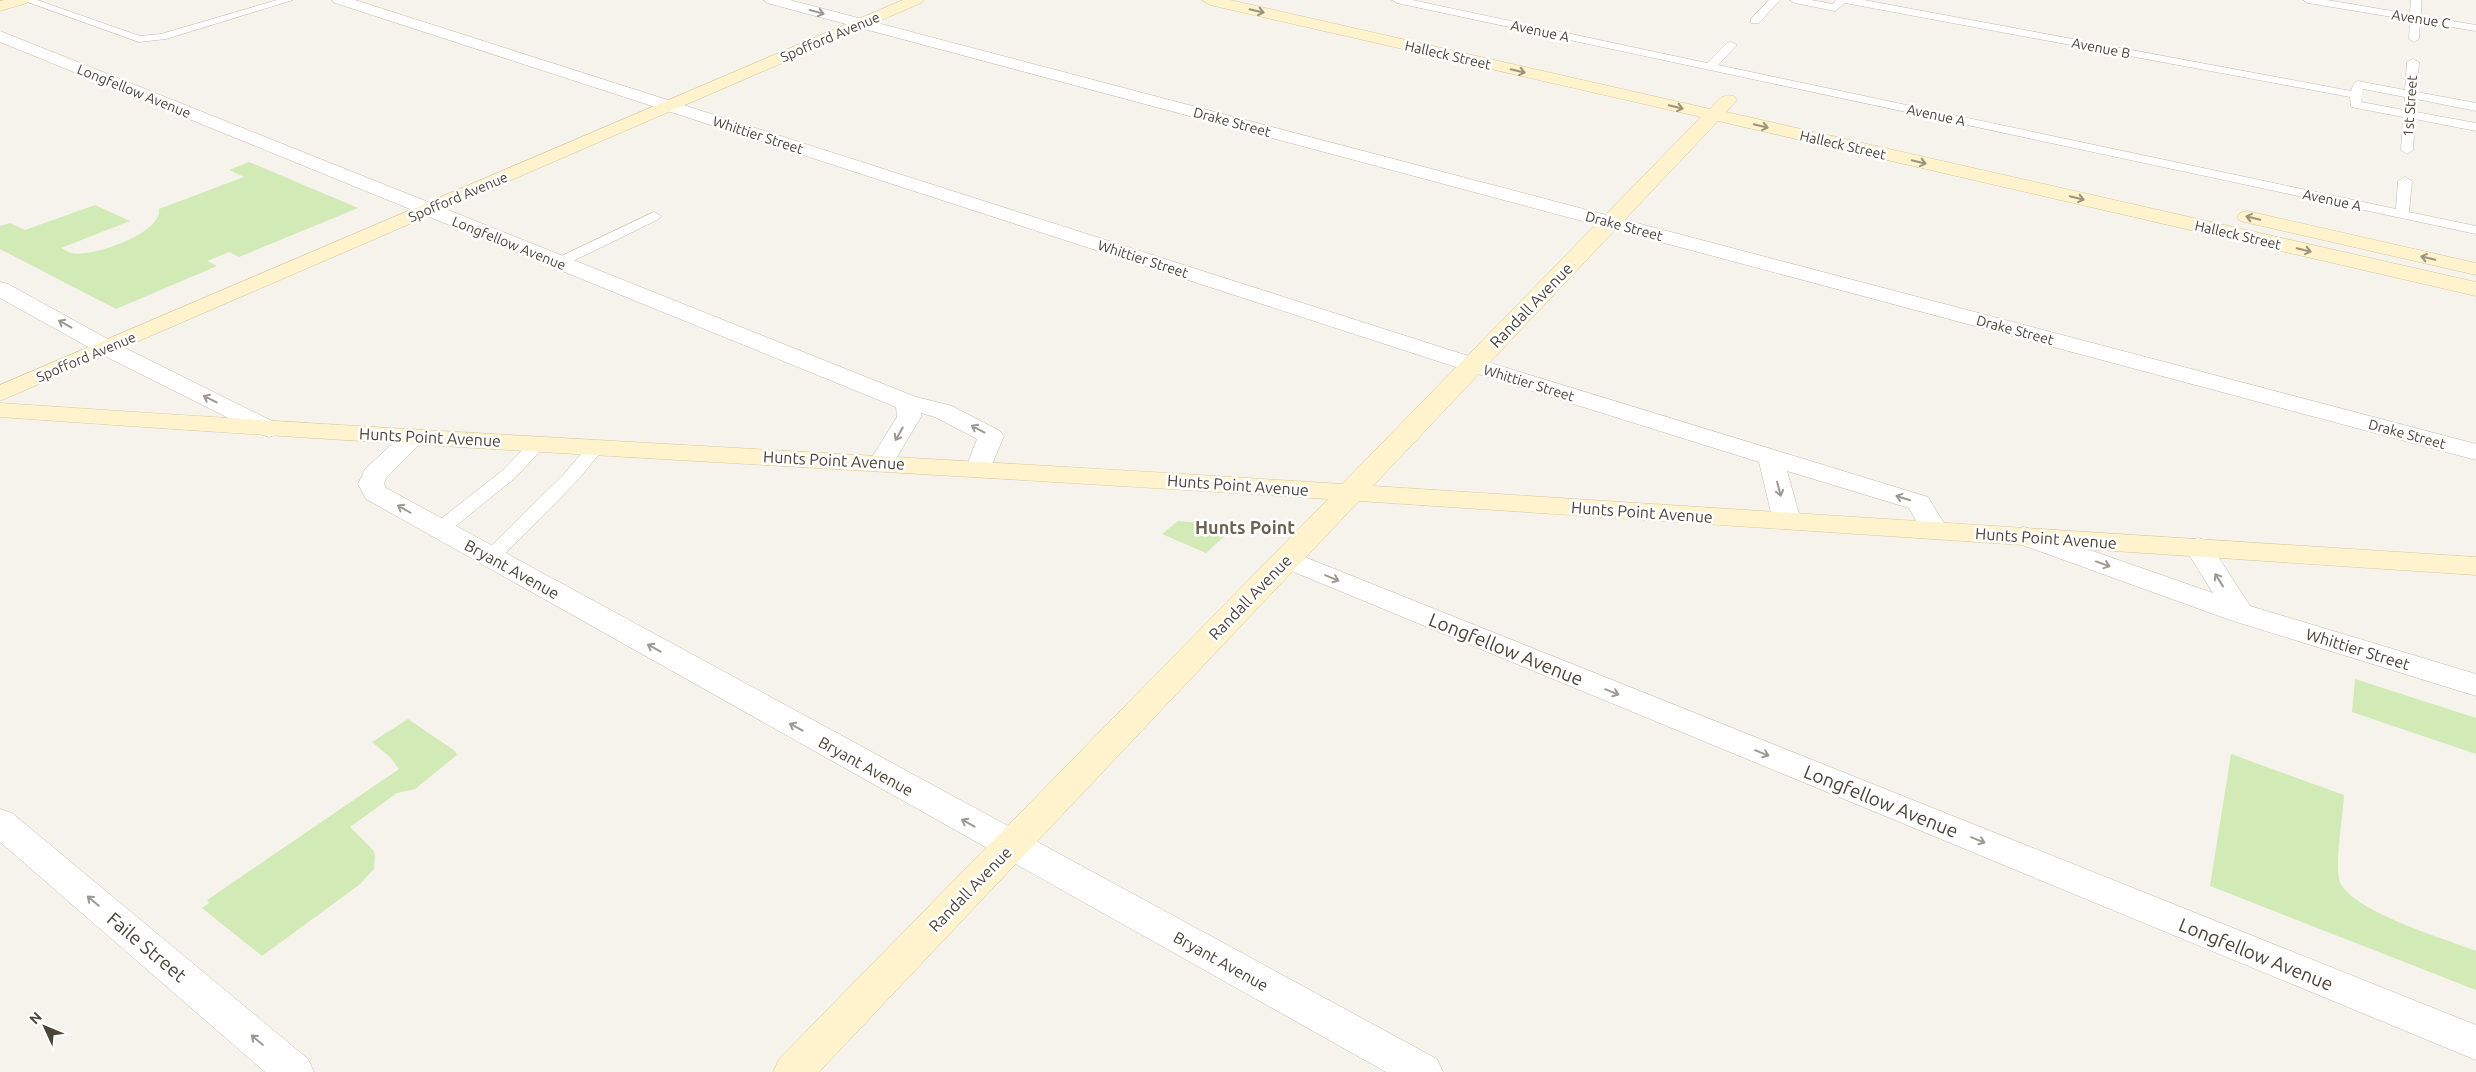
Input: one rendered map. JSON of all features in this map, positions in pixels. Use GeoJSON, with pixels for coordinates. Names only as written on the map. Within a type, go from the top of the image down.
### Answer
{"type":"FeatureCollection","features":[{"type":"Feature","properties":{"kind":"main road"},"geometry":{"type":"LineString","coordinates":[[0,6],[22,0]]}},
{"type":"Feature","properties":{"kind":"main road","name":"Spofford Avenue"},"geometry":{"type":"LineString","coordinates":[[0,394],[916,0]]}},
{"type":"Feature","properties":{"kind":"main road","name":"Halleck Street"},"geometry":{"type":"LineString","coordinates":[[1210,0],[2059,175]]}},
{"type":"Feature","properties":{"kind":"main road","name":"Halleck Street"},"geometry":{"type":"LineString","coordinates":[[1272,0],[1522,55]]}},
{"type":"Feature","properties":{"kind":"main road","name":"Halleck Street"},"geometry":{"type":"LineString","coordinates":[[1717,104],[2476,289]]}},
{"type":"Feature","properties":{"kind":"main road","name":"Randall Avenue"},"geometry":{"type":"LineString","coordinates":[[793,1072],[1610,223],[1717,104]]}},
{"type":"Feature","properties":{"kind":"main road","name":"Halleck Street"},"geometry":{"type":"LineString","coordinates":[[2234,214],[2476,269]]}},
{"type":"Feature","properties":{"kind":"main road","name":"Hunts Point Avenue"},"geometry":{"type":"LineString","coordinates":[[0,410],[269,429],[979,468],[2476,566]]}},
{"type":"Feature","properties":{"kind":"street","name":"Whittier Street"},"geometry":{"type":"LineString","coordinates":[[340,0],[1473,365],[1919,503],[1934,530]]}},
{"type":"Feature","properties":{"kind":"street","name":"Drake Street"},"geometry":{"type":"LineString","coordinates":[[772,0],[2476,452]]}},
{"type":"Feature","properties":{"kind":"street","name":"Longfellow Avenue"},"geometry":{"type":"LineString","coordinates":[[0,36],[908,403],[943,411],[991,436],[979,468]]}},
{"type":"Feature","properties":{"kind":"street"},"geometry":{"type":"LineString","coordinates":[[0,289],[108,348],[269,429]]}},
{"type":"Feature","properties":{"kind":"street"},"geometry":{"type":"LineString","coordinates":[[882,462],[909,417],[908,403]]}},
{"type":"Feature","properties":{"kind":"street","name":"Bryant Avenue"},"geometry":{"type":"LineString","coordinates":[[414,436],[374,475],[371,484],[375,493],[1011,846],[1424,1072]]}},
{"type":"Feature","properties":{"kind":"street"},"geometry":{"type":"LineString","coordinates":[[1771,457],[1787,521]]}},
{"type":"Feature","properties":{"kind":"street","name":"Whittier Street"},"geometry":{"type":"LineString","coordinates":[[2024,536],[2240,613],[2476,685]]}},
{"type":"Feature","properties":{"kind":"street"},"geometry":{"type":"LineString","coordinates":[[2198,547],[2240,613]]}},
{"type":"Feature","properties":{"kind":"street","name":"Longfellow Avenue"},"geometry":{"type":"LineString","coordinates":[[1286,559],[2476,1043]]}},
{"type":"Feature","properties":{"kind":"street","name":"Faile Street"},"geometry":{"type":"LineString","coordinates":[[0,822],[294,1072]]}},
{"type":"Feature","properties":{"kind":"lane"},"geometry":{"type":"LineString","coordinates":[[27,0],[139,39],[162,37],[288,0]]}},
{"type":"Feature","properties":{"kind":"lane","name":"Avenue A"},"geometry":{"type":"LineString","coordinates":[[1397,0],[2476,230]]}},
{"type":"Feature","properties":{"kind":"lane"},"geometry":{"type":"LineString","coordinates":[[1755,21],[1776,0]]}},
{"type":"Feature","properties":{"kind":"lane"},"geometry":{"type":"LineString","coordinates":[[1795,0],[1835,8],[1842,0]]}},
{"type":"Feature","properties":{"kind":"lane","name":"Avenue B"},"geometry":{"type":"LineString","coordinates":[[1847,0],[2356,95],[2355,104],[2476,127]]}},
{"type":"Feature","properties":{"kind":"lane","name":"Avenue C"},"geometry":{"type":"LineString","coordinates":[[2308,0],[2476,28]]}},
{"type":"Feature","properties":{"kind":"lane"},"geometry":{"type":"LineString","coordinates":[[2414,39],[2416,0]]}},
{"type":"Feature","properties":{"kind":"lane"},"geometry":{"type":"LineString","coordinates":[[1709,67],[1731,45]]}},
{"type":"Feature","properties":{"kind":"lane","name":"1st Street"},"geometry":{"type":"LineString","coordinates":[[2406,150],[2412,62]]}},
{"type":"Feature","properties":{"kind":"lane"},"geometry":{"type":"LineString","coordinates":[[2356,95],[2358,85],[2476,107]]}},
{"type":"Feature","properties":{"kind":"lane"},"geometry":{"type":"LineString","coordinates":[[2402,214],[2405,181]]}},
{"type":"Feature","properties":{"kind":"lane"},"geometry":{"type":"LineString","coordinates":[[558,263],[654,216]]}},
{"type":"Feature","properties":{"kind":"lane"},"geometry":{"type":"LineString","coordinates":[[440,530],[509,474],[539,443]]}},
{"type":"Feature","properties":{"kind":"lane"},"geometry":{"type":"LineString","coordinates":[[490,557],[570,478],[597,446]]}},
{"type":"Feature","properties":{"kind":"green space"},"geometry":{"type":"Polygon","coordinates":[[[249,162],[358,208],[239,257],[229,252],[207,261],[217,266],[116,309],[0,249],[0,226],[10,223],[25,230],[95,205],[130,221],[61,248],[71,253],[81,254],[108,248],[138,235],[149,227],[157,218],[159,209],[244,177],[229,170],[249,162]]]}},
{"type":"Feature","properties":{"kind":"green space"},"geometry":{"type":"Polygon","coordinates":[[[1178,521],[1223,525],[1230,531],[1206,553],[1162,534],[1178,521]]]}},
{"type":"Feature","properties":{"kind":"green space"},"geometry":{"type":"Polygon","coordinates":[[[2355,679],[2476,718],[2476,754],[2352,712],[2355,679]]]}},
{"type":"Feature","properties":{"kind":"green space"},"geometry":{"type":"Polygon","coordinates":[[[408,719],[455,751],[457,755],[415,789],[397,793],[350,827],[373,850],[375,855],[374,869],[359,885],[262,956],[202,908],[209,903],[207,900],[399,769],[391,758],[372,742],[408,719]]]}},
{"type":"Feature","properties":{"kind":"green space"},"geometry":{"type":"Polygon","coordinates":[[[2231,754],[2344,795],[2338,870],[2339,879],[2346,891],[2359,902],[2399,922],[2476,951],[2476,990],[2210,886],[2231,754]]]}},
{"type":"Feature","properties":{"kind":"district","name":"Hunts Point"},"geometry":{"type":"Point","coordinates":[1245,528]}}]}
